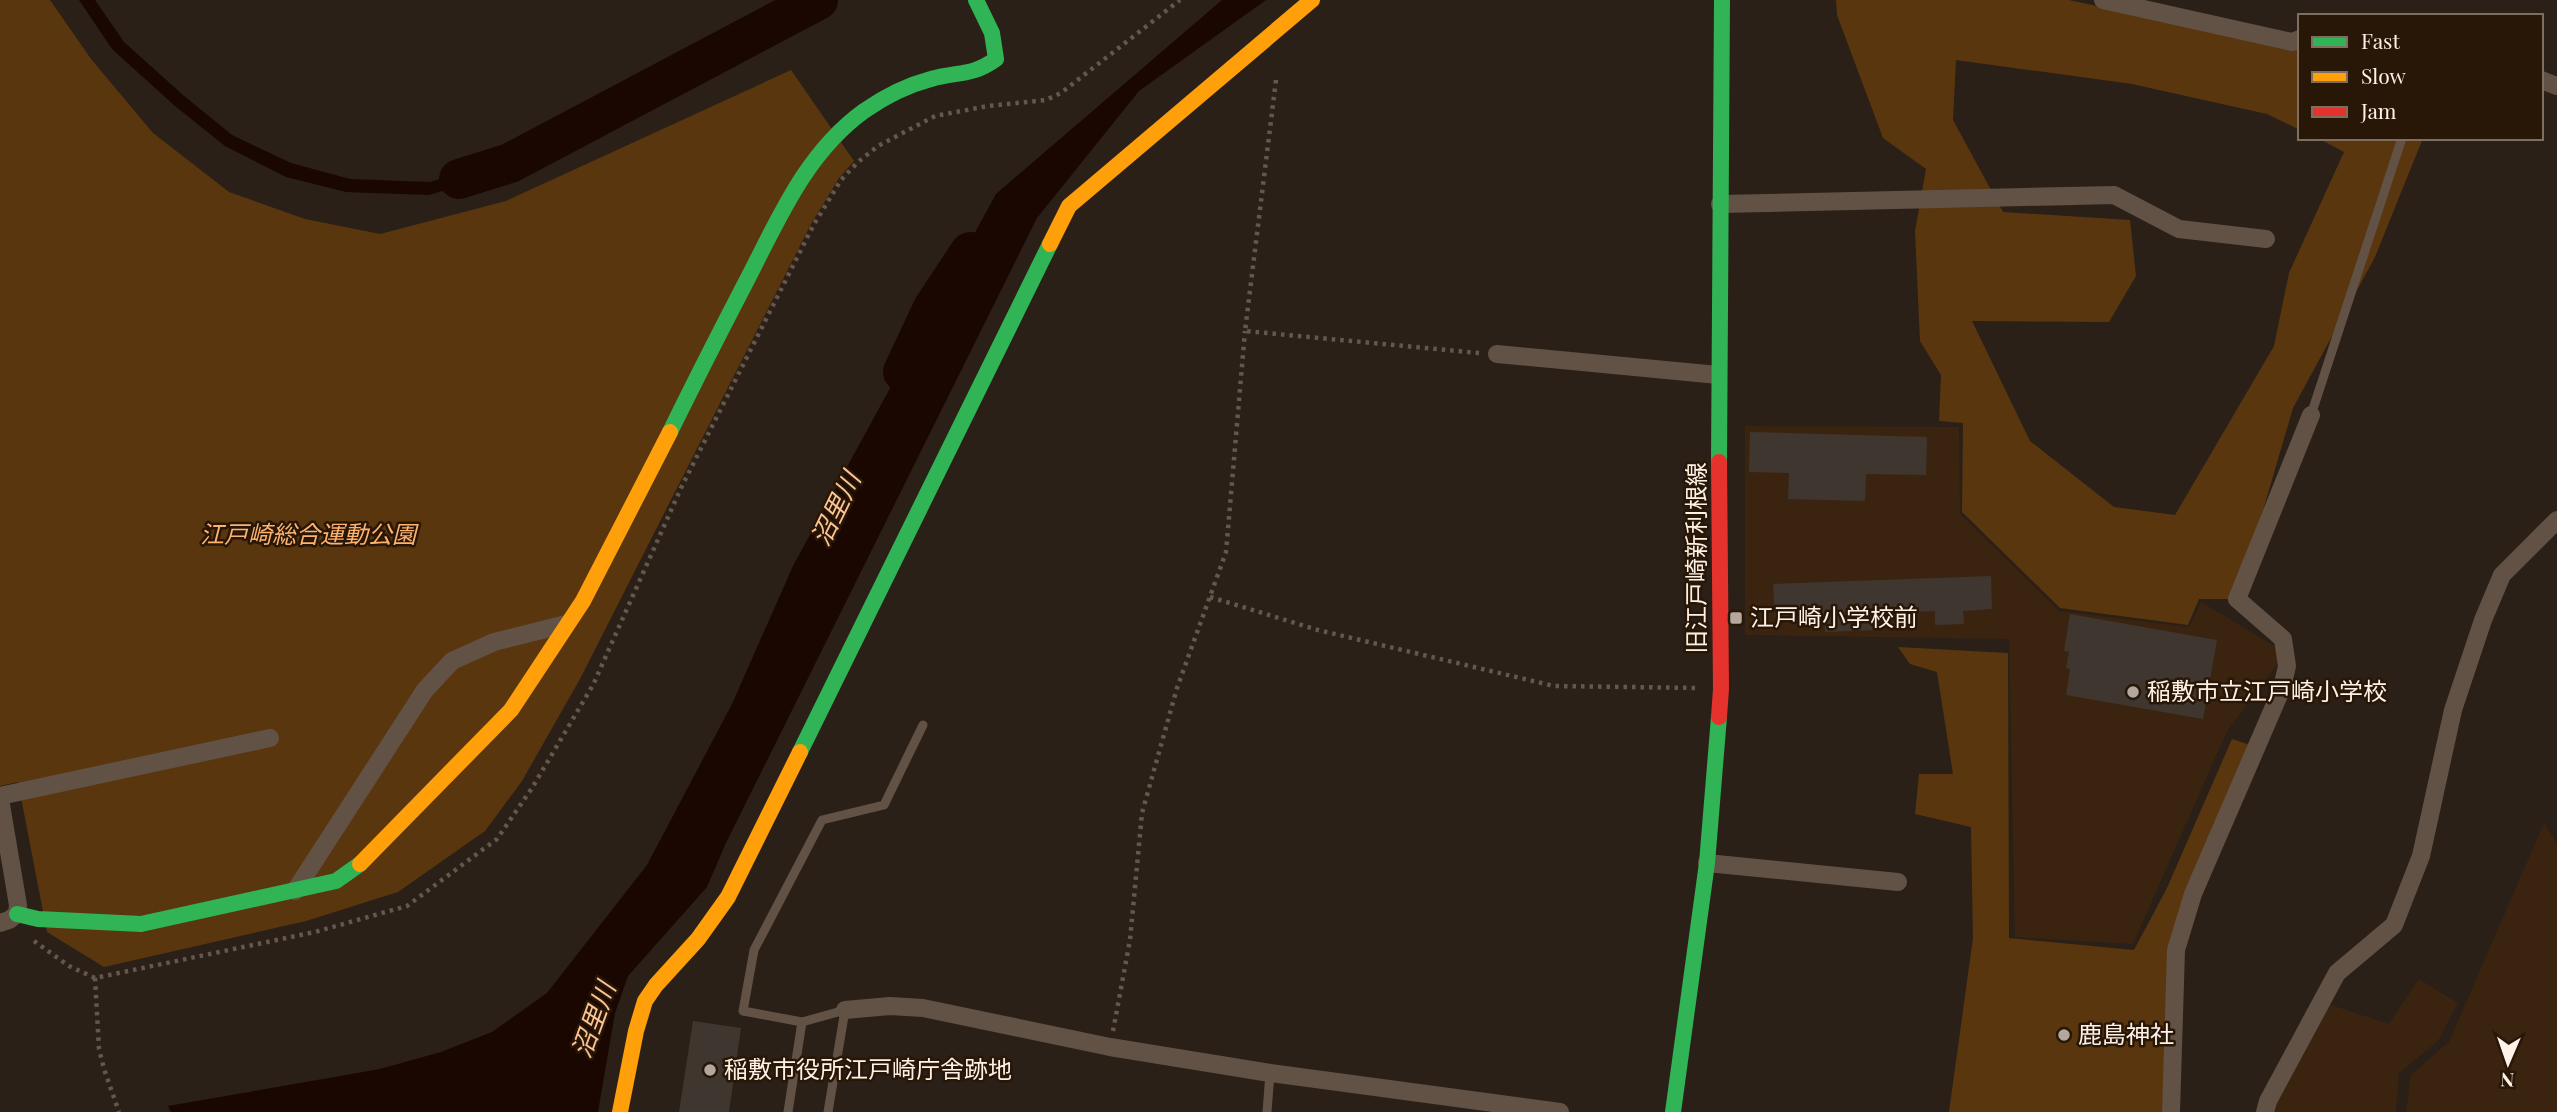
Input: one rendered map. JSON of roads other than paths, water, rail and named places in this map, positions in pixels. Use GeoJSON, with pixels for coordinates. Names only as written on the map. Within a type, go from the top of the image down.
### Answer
{"type":"FeatureCollection","features":[{"type":"Feature","properties":{"kind":"street"},"geometry":{"type":"LineString","coordinates":[[17,914],[38,919],[141,924],[337,881],[354,870],[511,710],[583,601],[804,172],[825,145],[869,107],[901,89],[933,78],[979,70],[996,59],[992,33],[976,0]]}},
{"type":"Feature","properties":{"kind":"street"},"geometry":{"type":"LineString","coordinates":[[620,1112],[636,1031],[645,1001],[698,939],[728,897],[1069,206],[1312,0]]}},
{"type":"Feature","properties":{"kind":"street","name":"旧江戸崎新利根線"},"geometry":{"type":"LineString","coordinates":[[1673,1112],[1707,863],[1721,689],[1718,375],[1722,0]]}},
{"type":"Feature","properties":{"kind":"street"},"geometry":{"type":"LineString","coordinates":[[2103,0],[2292,41],[2298,40]]}},
{"type":"Feature","properties":{"kind":"street"},"geometry":{"type":"LineString","coordinates":[[1720,204],[2114,195],[2179,229],[2266,239]]}},
{"type":"Feature","properties":{"kind":"street"},"geometry":{"type":"LineString","coordinates":[[1497,354],[1718,375]]}},
{"type":"Feature","properties":{"kind":"street"},"geometry":{"type":"LineString","coordinates":[[2171,1112],[2176,950],[2193,894],[2282,688],[2287,666],[2283,639],[2236,599],[2311,415]]}},
{"type":"Feature","properties":{"kind":"street"},"geometry":{"type":"LineString","coordinates":[[2265,1112],[2268,1101],[2337,973],[2394,925],[2421,856],[2453,710],[2483,620],[2502,575],[2557,520]]}},
{"type":"Feature","properties":{"kind":"street"},"geometry":{"type":"LineString","coordinates":[[295,891],[425,690],[452,661],[494,642],[566,624]]}},
{"type":"Feature","properties":{"kind":"street"},"geometry":{"type":"LineString","coordinates":[[17,914],[0,797],[270,738]]}},
{"type":"Feature","properties":{"kind":"street"},"geometry":{"type":"LineString","coordinates":[[1707,863],[1898,881]]}},
{"type":"Feature","properties":{"kind":"street"},"geometry":{"type":"LineString","coordinates":[[0,923],[17,914]]}},
{"type":"Feature","properties":{"kind":"street"},"geometry":{"type":"LineString","coordinates":[[845,1010],[890,1006],[923,1008],[1110,1047],[1493,1107],[1560,1112]]}},
{"type":"Feature","properties":{"kind":"lane"},"geometry":{"type":"LineString","coordinates":[[2311,415],[2401,140]]}},
{"type":"Feature","properties":{"kind":"lane"},"geometry":{"type":"LineString","coordinates":[[828,1112],[845,1010],[802,1022],[743,1010],[754,950],[822,820],[884,805],[923,725]]}},
{"type":"Feature","properties":{"kind":"lane"},"geometry":{"type":"LineString","coordinates":[[788,1112],[802,1022]]}},
{"type":"Feature","properties":{"kind":"lane"},"geometry":{"type":"LineString","coordinates":[[1266,1112],[1270,1073]]}},
{"type":"Feature","properties":{"kind":"water"},"geometry":{"type":"Polygon","coordinates":[[[79,0],[95,0],[124,42],[232,135],[291,163],[350,179],[430,182],[509,157],[510,171],[429,195],[346,192],[286,177],[225,146],[175,106],[112,49],[79,0]]]}},
{"type":"Feature","properties":{"kind":"water"},"geometry":{"type":"Polygon","coordinates":[[[1222,0],[1266,0],[1139,91],[1037,218],[725,845],[707,887],[628,976],[615,1013],[598,1112],[171,1112],[168,1106],[380,1069],[441,1052],[492,1032],[547,993],[647,865],[732,704],[793,566],[996,194],[1222,0]]]}},
{"type":"Feature","properties":{"kind":"waterway"},"geometry":{"type":"LineString","coordinates":[[459,179],[510,163],[818,0]]}},
{"type":"Feature","properties":{"kind":"waterway","name":"沼里川"},"geometry":{"type":"LineString","coordinates":[[903,372],[933,308],[970,252]]}},
{"type":"Feature","properties":{"kind":"place","name":"江戸崎小学校前"},"geometry":{"type":"Point","coordinates":[1736,618]}},
{"type":"Feature","properties":{"kind":"place","name":"稲敷市立江戸崎小学校"},"geometry":{"type":"Point","coordinates":[2133,692]}},
{"type":"Feature","properties":{"kind":"place","name":"鹿島神社"},"geometry":{"type":"Point","coordinates":[2064,1035]}},
{"type":"Feature","properties":{"kind":"place","name":"稲敷市役所江戸崎庁舎跡地"},"geometry":{"type":"Point","coordinates":[710,1070]}},
{"type":"Feature","properties":{"kind":"park label","name":"江戸崎総合運動公園"},"geometry":{"type":"Point","coordinates":[308,535]}}]}
